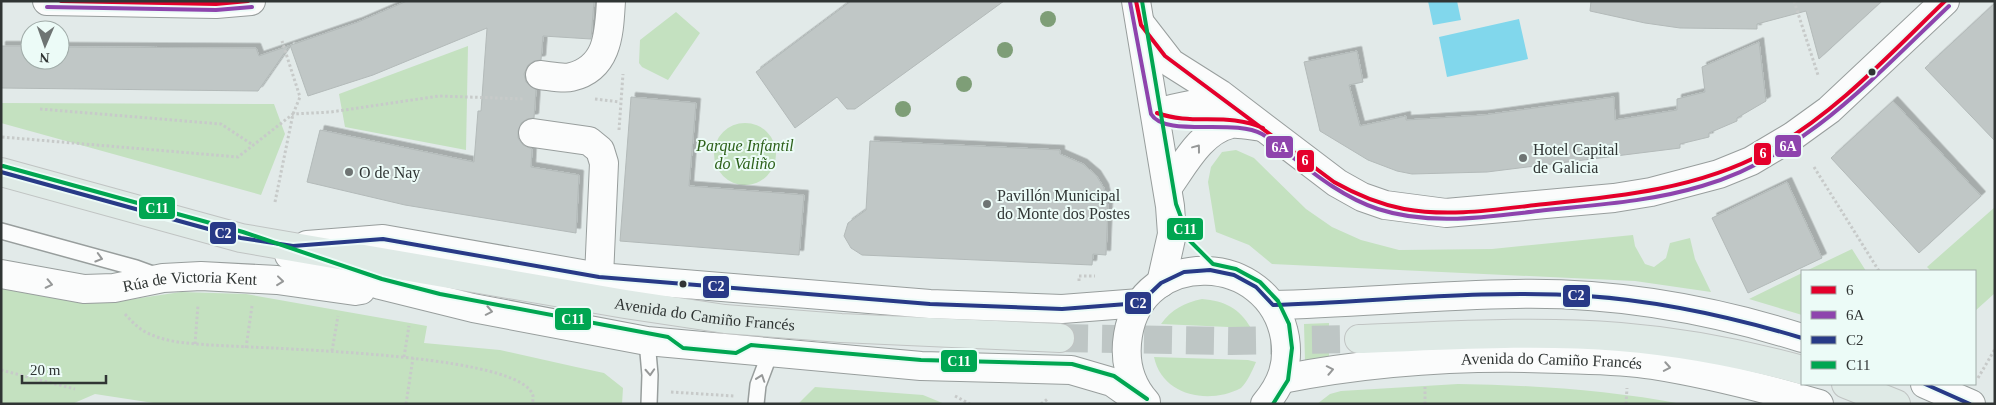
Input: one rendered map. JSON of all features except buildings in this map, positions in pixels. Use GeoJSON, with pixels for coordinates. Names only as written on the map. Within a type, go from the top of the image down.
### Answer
{"type":"FeatureCollection","features":[{"type":"Feature","properties":{"kind":"main road","name":"Avenida do Camiño Francés"},"geometry":{"type":"LineString","coordinates":[[1,172],[67,192],[241,238],[625,304],[725,319],[841,328],[1060,338]]}},
{"type":"Feature","properties":{"kind":"main road","name":"Avenida do Camiño Francés"},"geometry":{"type":"LineString","coordinates":[[1359,338],[1490,334],[1620,337],[1707,349],[1801,370]]}},
{"type":"Feature","properties":{"kind":"main road"},"geometry":{"type":"LineString","coordinates":[[1848,385],[1896,404]]}},
{"type":"Feature","properties":{"kind":"street"},"geometry":{"type":"LineString","coordinates":[[47,1],[216,4],[251,1]]}},
{"type":"Feature","properties":{"kind":"street"},"geometry":{"type":"LineString","coordinates":[[537,87],[570,78],[590,68],[608,42],[611,1]]}},
{"type":"Feature","properties":{"kind":"street"},"geometry":{"type":"LineString","coordinates":[[1138,12],[1171,63],[1220,94],[1337,183],[1362,197],[1385,204],[1417,211],[1446,213],[1478,212],[1651,192],[1719,174],[1751,161],[1793,136],[1829,110],[1945,1]]}},
{"type":"Feature","properties":{"kind":"street"},"geometry":{"type":"LineString","coordinates":[[1138,12],[1169,196],[1172,234],[1161,283]]}},
{"type":"Feature","properties":{"kind":"street"},"geometry":{"type":"LineString","coordinates":[[1156,112],[1196,103],[1223,106],[1262,127]]}},
{"type":"Feature","properties":{"kind":"street"},"geometry":{"type":"LineString","coordinates":[[1210,270],[1195,257],[1185,244],[1169,196],[1202,142],[1214,131],[1232,124],[1262,127]]}},
{"type":"Feature","properties":{"kind":"street"},"geometry":{"type":"LineString","coordinates":[[533,133],[589,141],[600,150],[604,163],[599,277]]}},
{"type":"Feature","properties":{"kind":"street","name":"Avenida do Camiño Francés"},"geometry":{"type":"LineString","coordinates":[[241,238],[380,285],[473,308],[657,342],[921,366],[1071,370],[1112,382],[1143,404]]}},
{"type":"Feature","properties":{"kind":"street","name":"Avenida do Camiño Francés"},"geometry":{"type":"LineString","coordinates":[[293,246],[383,239],[599,277],[930,304],[1062,309],[1140,303]]}},
{"type":"Feature","properties":{"kind":"street"},"geometry":{"type":"LineString","coordinates":[[1148,404],[1138,394],[1128,372],[1125,348],[1129,324],[1140,303],[1161,283],[1184,272],[1210,270],[1234,275],[1256,287],[1273,305],[1283,326],[1286,348],[1282,379],[1265,404]]}},
{"type":"Feature","properties":{"kind":"street","name":"Rúa de Victoria Kent"},"geometry":{"type":"LineString","coordinates":[[1,274],[84,289],[114,288],[163,278],[201,276],[248,278],[355,291],[380,285]]}},
{"type":"Feature","properties":{"kind":"street"},"geometry":{"type":"LineString","coordinates":[[1273,305],[1516,294],[1604,297],[1674,306],[1773,329],[1801,338]]}},
{"type":"Feature","properties":{"kind":"street","name":"Avenida do Camiño Francés"},"geometry":{"type":"LineString","coordinates":[[1282,379],[1338,368],[1425,361],[1510,357],[1592,360],[1651,365],[1719,377],[1819,404]]}},
{"type":"Feature","properties":{"kind":"street"},"geometry":{"type":"LineString","coordinates":[[1927,385],[1971,404]]}},
{"type":"Feature","properties":{"kind":"lane"},"geometry":{"type":"LineString","coordinates":[[1,230],[136,268],[163,278]]}},
{"type":"Feature","properties":{"kind":"lane"},"geometry":{"type":"LineString","coordinates":[[649,404],[650,375],[657,342]]}},
{"type":"Feature","properties":{"kind":"lane"},"geometry":{"type":"LineString","coordinates":[[756,404],[760,352]]}},
{"type":"Feature","properties":{"kind":"path"},"geometry":{"type":"LineString","coordinates":[[1794,1],[1818,75]]}},
{"type":"Feature","properties":{"kind":"path"},"geometry":{"type":"LineString","coordinates":[[275,202],[293,114],[300,97],[282,41]]}},
{"type":"Feature","properties":{"kind":"path"},"geometry":{"type":"LineString","coordinates":[[2,137],[238,156],[293,114],[331,112],[440,96],[537,87]]}},
{"type":"Feature","properties":{"kind":"path"},"geometry":{"type":"LineString","coordinates":[[40,108],[221,124],[253,145]]}},
{"type":"Feature","properties":{"kind":"path"},"geometry":{"type":"LineString","coordinates":[[1814,167],[1878,270]]}},
{"type":"Feature","properties":{"kind":"path"},"geometry":{"type":"LineString","coordinates":[[195,344],[199,298]]}},
{"type":"Feature","properties":{"kind":"path"},"geometry":{"type":"LineString","coordinates":[[246,348],[253,301]]}},
{"type":"Feature","properties":{"kind":"path"},"geometry":{"type":"LineString","coordinates":[[332,351],[339,308]]}},
{"type":"Feature","properties":{"kind":"path"},"geometry":{"type":"LineString","coordinates":[[124,313],[136,326],[151,335],[195,344],[332,351],[404,357],[471,368],[520,382],[532,391],[534,397],[532,404]]}},
{"type":"Feature","properties":{"kind":"path"},"geometry":{"type":"LineString","coordinates":[[404,357],[410,326]]}},
{"type":"Feature","properties":{"kind":"path"},"geometry":{"type":"LineString","coordinates":[[1976,381],[1995,349]]}},
{"type":"Feature","properties":{"kind":"path"},"geometry":{"type":"LineString","coordinates":[[406,404],[413,358]]}},
{"type":"Feature","properties":{"kind":"path"},"geometry":{"type":"LineString","coordinates":[[1,370],[75,389]]}},
{"type":"Feature","properties":{"kind":"path"},"geometry":{"type":"LineString","coordinates":[[1626,404],[1627,383]]}},
{"type":"Feature","properties":{"kind":"path"},"geometry":{"type":"LineString","coordinates":[[668,391],[740,396]]}},
{"type":"Feature","properties":{"kind":"path"},"geometry":{"type":"LineString","coordinates":[[1041,404],[1050,397]]}},
{"type":"Feature","properties":{"kind":"green space"},"geometry":{"type":"Polygon","coordinates":[[[676,12],[700,33],[668,80],[642,67],[639,63],[640,40],[676,12]]]}},
{"type":"Feature","properties":{"kind":"green space"},"geometry":{"type":"Polygon","coordinates":[[[468,46],[466,150],[345,127],[339,94],[468,46]]]}},
{"type":"Feature","properties":{"kind":"green space"},"geometry":{"type":"Polygon","coordinates":[[[1,103],[274,104],[285,134],[261,195],[1,123],[1,103]]]}},
{"type":"Feature","properties":{"kind":"green space","name":"Parque Infantil do Valiño"},"geometry":{"type":"Polygon","coordinates":[[[745,123],[757,126],[767,132],[773,142],[776,154],[773,166],[767,176],[757,182],[745,185],[733,182],[723,176],[717,166],[714,154],[717,142],[723,132],[733,126],[745,123]]]}},
{"type":"Feature","properties":{"kind":"green space"},"geometry":{"type":"Polygon","coordinates":[[[1236,150],[1254,158],[1306,209],[1332,227],[1361,240],[1399,250],[1492,249],[1633,235],[1635,246],[1645,264],[1654,267],[1666,258],[1670,243],[1690,238],[1695,259],[1711,292],[1635,281],[1272,264],[1249,245],[1216,232],[1208,182],[1211,167],[1222,152],[1236,150]]]}},
{"type":"Feature","properties":{"kind":"green space"},"geometry":{"type":"Polygon","coordinates":[[[1995,207],[1995,293],[1976,310],[1976,270],[1930,270],[1927,267],[1995,207]]]}},
{"type":"Feature","properties":{"kind":"green space"},"geometry":{"type":"Polygon","coordinates":[[[1852,249],[1865,270],[1808,270],[1852,249]]]}},
{"type":"Feature","properties":{"kind":"green space"},"geometry":{"type":"Polygon","coordinates":[[[1801,273],[1801,315],[1749,299],[1801,273]]]}},
{"type":"Feature","properties":{"kind":"green space"},"geometry":{"type":"Polygon","coordinates":[[[1,285],[113,302],[181,292],[246,294],[427,326],[424,343],[500,350],[604,373],[623,388],[622,404],[160,404],[95,394],[72,404],[1,404],[1,285]]]}},
{"type":"Feature","properties":{"kind":"green space"},"geometry":{"type":"Polygon","coordinates":[[[1202,299],[1231,307],[1242,315],[1251,328],[1161,324],[1179,307],[1202,299]]]}},
{"type":"Feature","properties":{"kind":"green space"},"geometry":{"type":"Polygon","coordinates":[[[1329,323],[1329,360],[1305,361],[1304,324],[1329,323]]]}},
{"type":"Feature","properties":{"kind":"green space"},"geometry":{"type":"Polygon","coordinates":[[[1154,357],[1248,360],[1256,362],[1248,379],[1241,388],[1215,396],[1202,396],[1188,394],[1166,381],[1154,357]]]}},
{"type":"Feature","properties":{"kind":"green space"},"geometry":{"type":"Polygon","coordinates":[[[1458,384],[1570,389],[1682,404],[1317,404],[1330,394],[1341,391],[1458,384]]]}},
{"type":"Feature","properties":{"kind":"green space"},"geometry":{"type":"Polygon","coordinates":[[[815,387],[923,395],[945,404],[798,404],[815,387]]]}},
{"type":"Feature","properties":{"kind":"water"},"geometry":{"type":"Polygon","coordinates":[[[1428,1],[1457,1],[1461,20],[1433,25],[1428,1]]]}},
{"type":"Feature","properties":{"kind":"water"},"geometry":{"type":"Polygon","coordinates":[[[1519,19],[1528,59],[1447,77],[1439,37],[1519,19]]]}},
{"type":"Feature","properties":{"kind":"tunnel"},"geometry":{"type":"LineString","coordinates":[[1060,338],[1231,341],[1359,339]]}},
{"type":"Feature","properties":{"kind":"transit line","name":"6"},"geometry":{"type":"LineString","coordinates":[[61,1],[216,4],[248,1]]}},
{"type":"Feature","properties":{"kind":"transit line","name":"6"},"geometry":{"type":"LineString","coordinates":[[1136,1],[1141,25],[1165,56],[1334,182],[1368,198],[1395,207],[1454,213],[1625,195],[1683,183],[1739,165],[1791,137],[1838,102],[1945,1]]}},
{"type":"Feature","properties":{"kind":"transit line","name":"C11"},"geometry":{"type":"LineString","coordinates":[[1142,1],[1176,204],[1190,241],[1213,264],[1236,269],[1260,282],[1278,301],[1289,324],[1292,348],[1288,380],[1273,404]]}},
{"type":"Feature","properties":{"kind":"transit line","name":"6A"},"geometry":{"type":"LineString","coordinates":[[1130,2],[1151,114],[1159,121],[1185,127],[1235,128],[1262,134],[1322,179],[1354,199],[1378,209],[1398,214],[1438,219],[1498,216],[1662,196],[1702,186],[1739,173],[1805,135],[1836,111],[1949,6]]}},
{"type":"Feature","properties":{"kind":"transit line","name":"6A"},"geometry":{"type":"LineString","coordinates":[[47,7],[216,10],[252,7]]}},
{"type":"Feature","properties":{"kind":"transit line","name":"6"},"geometry":{"type":"LineString","coordinates":[[1157,113],[1184,119],[1236,121],[1250,123],[1263,128]]}},
{"type":"Feature","properties":{"kind":"transit line","name":"C11"},"geometry":{"type":"LineString","coordinates":[[3,166],[243,232],[382,279],[440,294],[668,337],[683,348],[736,353],[751,345],[921,360],[1072,364],[1114,376],[1147,399]]}},
{"type":"Feature","properties":{"kind":"transit line","name":"C2"},"geometry":{"type":"LineString","coordinates":[[1,172],[241,238],[293,246],[383,239],[599,277],[930,304],[1062,309],[1140,303],[1161,283],[1184,272],[1210,270],[1234,275],[1256,287],[1273,305],[1469,295],[1548,294],[1587,296],[1614,298],[1696,311],[1801,338]]}},
{"type":"Feature","properties":{"kind":"transit line","name":"C2"},"geometry":{"type":"LineString","coordinates":[[1927,385],[1970,404]]}},
{"type":"Feature","properties":{"kind":"place","name":"Hotel Capital de Galicia"},"geometry":{"type":"Point","coordinates":[1523,158]}},
{"type":"Feature","properties":{"kind":"place","name":"O de Nay"},"geometry":{"type":"Point","coordinates":[349,172]}},
{"type":"Feature","properties":{"kind":"place","name":"Pavillón Municipal do Monte dos Postes"},"geometry":{"type":"Point","coordinates":[987,204]}}]}
